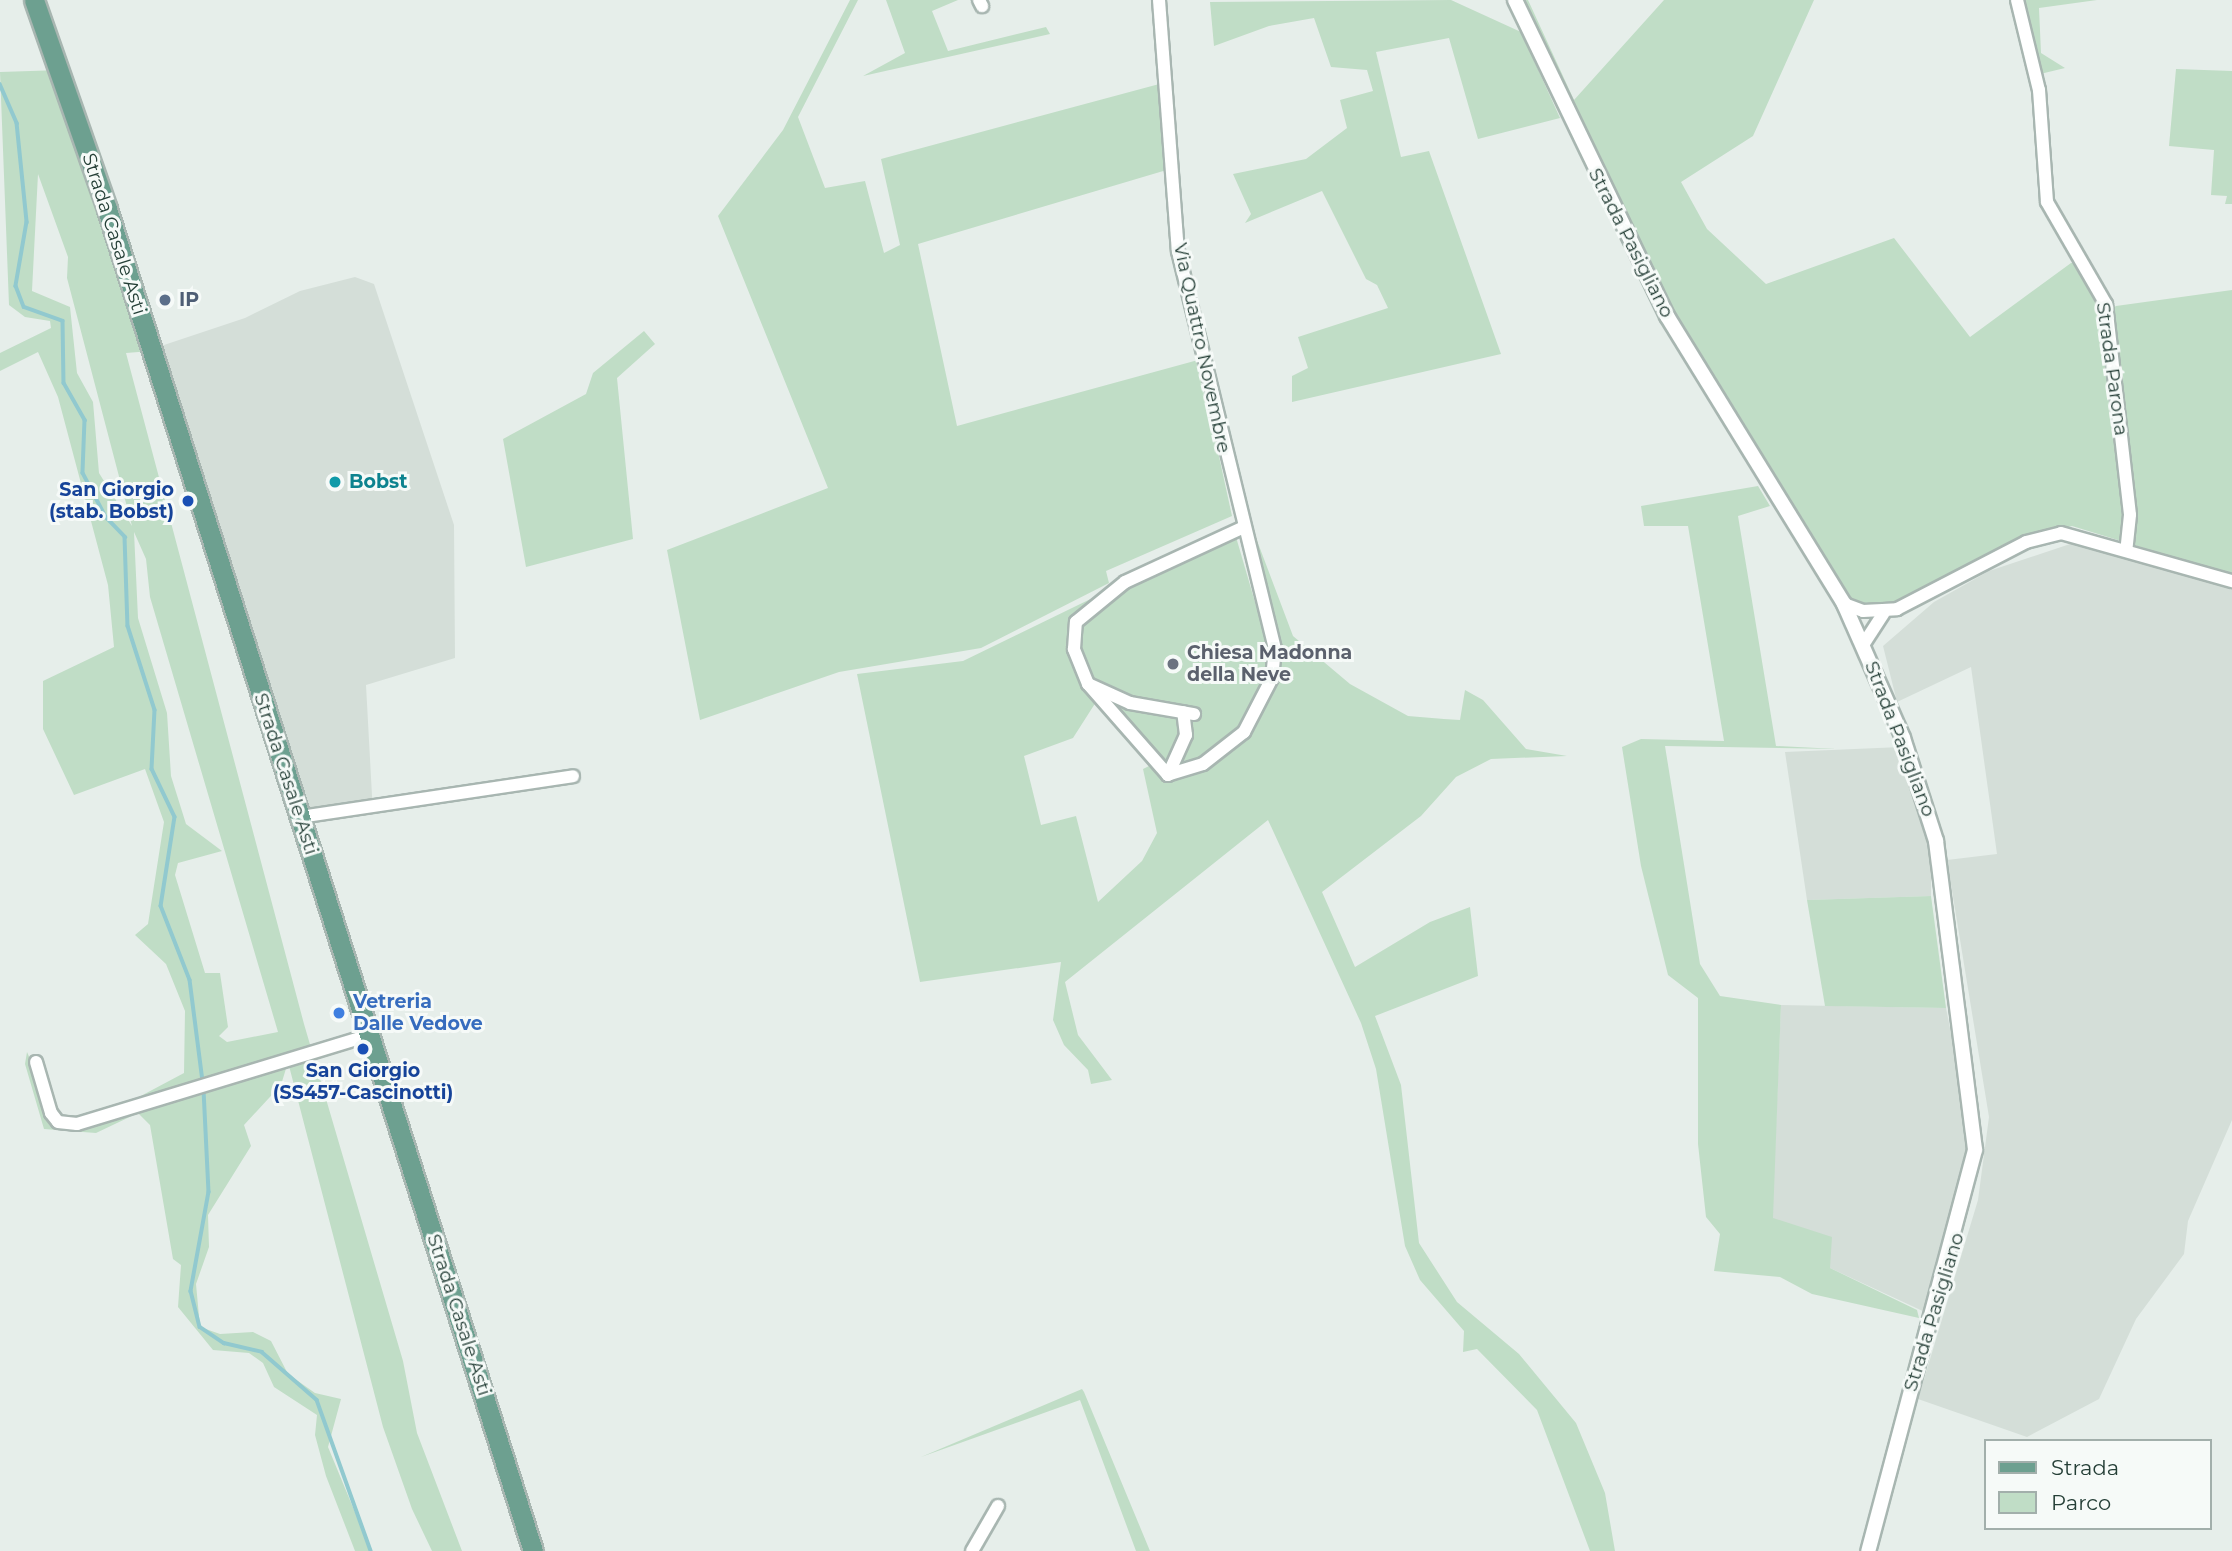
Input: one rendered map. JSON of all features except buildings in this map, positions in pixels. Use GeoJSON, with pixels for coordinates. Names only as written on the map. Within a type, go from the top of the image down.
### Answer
{"type":"FeatureCollection","features":[{"type":"Feature","properties":{"kind":"main road","name":"Strada Casale Asti"},"geometry":{"type":"LineString","coordinates":[[34,0],[300,817],[533,1551]]}},
{"type":"Feature","properties":{"kind":"street","name":"Via Quattro Novembre"},"geometry":{"type":"LineString","coordinates":[[1159,0],[1178,251],[1242,528],[1275,649],[1272,678],[1244,732],[1203,764],[1168,775]]}},
{"type":"Feature","properties":{"kind":"street","name":"Strada Pasigliano"},"geometry":{"type":"LineString","coordinates":[[1515,0],[1660,304],[1844,604],[1917,773],[1936,841],[1952,995],[1976,1121],[1962,1217],[1868,1551]]}},
{"type":"Feature","properties":{"kind":"street","name":"Strada Parona"},"geometry":{"type":"LineString","coordinates":[[2017,0],[2039,90],[2048,202],[2105,304],[2130,515],[2127,546]]}},
{"type":"Feature","properties":{"kind":"street"},"geometry":{"type":"LineString","coordinates":[[1088,684],[1130,703],[1189,713],[1186,735],[1168,775],[1157,770],[1088,684],[1074,649],[1082,614],[1125,582],[1242,528]]}},
{"type":"Feature","properties":{"kind":"street"},"geometry":{"type":"LineString","coordinates":[[1863,645],[1884,613],[2046,534],[2077,533],[2232,580]]}},
{"type":"Feature","properties":{"kind":"street"},"geometry":{"type":"LineString","coordinates":[[1844,604],[1884,613]]}},
{"type":"Feature","properties":{"kind":"street"},"geometry":{"type":"LineString","coordinates":[[300,817],[573,776]]}},
{"type":"Feature","properties":{"kind":"street"},"geometry":{"type":"LineString","coordinates":[[36,1062],[51,1113],[58,1122],[77,1124],[370,1035]]}},
{"type":"Feature","properties":{"kind":"street"},"geometry":{"type":"LineString","coordinates":[[972,1551],[998,1506]]}},
{"type":"Feature","properties":{"kind":"shaded area","name":"Bobst"},"geometry":{"type":"Polygon","coordinates":[[[355,277],[374,284],[454,525],[455,658],[366,685],[373,814],[308,824],[161,346],[245,318],[300,291],[355,277]]]}},
{"type":"Feature","properties":{"kind":"shaded area"},"geometry":{"type":"Polygon","coordinates":[[[2076,542],[2232,586],[2232,1120],[2188,1221],[2184,1254],[2136,1319],[2099,1399],[2027,1437],[1918,1399],[1978,1200],[1989,1117],[1947,860],[1997,854],[1971,667],[1897,702],[1883,646],[1934,602],[1989,571],[2076,542]]]}},
{"type":"Feature","properties":{"kind":"shaded area"},"geometry":{"type":"Polygon","coordinates":[[[1901,747],[1931,844],[1931,896],[1807,900],[1785,752],[1901,747]]]}},
{"type":"Feature","properties":{"kind":"shaded area"},"geometry":{"type":"Polygon","coordinates":[[[1781,1005],[1946,1008],[1968,1119],[1966,1161],[1927,1313],[1830,1268],[1772,1218],[1781,1005]]]}},
{"type":"Feature","properties":{"kind":"green space"},"geometry":{"type":"Polygon","coordinates":[[[850,0],[858,0],[798,117],[825,188],[865,181],[884,253],[900,245],[881,159],[1163,83],[1170,169],[918,244],[957,426],[1198,360],[1232,516],[1106,571],[1109,583],[981,648],[839,672],[700,720],[667,550],[828,488],[718,216],[783,130],[850,0]]]}},
{"type":"Feature","properties":{"kind":"green space"},"geometry":{"type":"Polygon","coordinates":[[[886,0],[958,0],[932,11],[948,51],[1046,27],[1050,34],[863,76],[905,53],[886,0]]]}},
{"type":"Feature","properties":{"kind":"green space"},"geometry":{"type":"Polygon","coordinates":[[[1451,0],[1521,32],[1560,118],[1478,139],[1449,38],[1376,52],[1401,157],[1429,151],[1501,354],[1292,402],[1292,376],[1308,368],[1298,337],[1388,308],[1377,285],[1366,279],[1322,191],[1245,223],[1251,214],[1233,174],[1306,159],[1347,128],[1340,100],[1373,91],[1367,70],[1331,67],[1314,18],[1269,26],[1214,46],[1210,2],[1451,0]]]}},
{"type":"Feature","properties":{"kind":"green space"},"geometry":{"type":"Polygon","coordinates":[[[1521,0],[1528,0],[1574,100],[1664,0],[1814,0],[1753,136],[1681,182],[1707,229],[1766,284],[1894,238],[1970,337],[2071,263],[2080,263],[2103,314],[2116,306],[2232,290],[2232,575],[2072,526],[2012,543],[1892,606],[1865,607],[1842,598],[1671,313],[1521,0]]]}},
{"type":"Feature","properties":{"kind":"green space"},"geometry":{"type":"Polygon","coordinates":[[[2017,0],[2097,0],[2039,8],[2041,53],[2065,68],[2036,75],[2017,0]]]}},
{"type":"Feature","properties":{"kind":"green space"},"geometry":{"type":"Polygon","coordinates":[[[2176,69],[2232,71],[2232,204],[2225,204],[2227,196],[2211,195],[2214,150],[2169,146],[2176,69]]]}},
{"type":"Feature","properties":{"kind":"green space"},"geometry":{"type":"Polygon","coordinates":[[[61,70],[151,351],[126,353],[304,1024],[403,1361],[417,1433],[462,1551],[432,1551],[412,1509],[383,1427],[288,1062],[281,1085],[244,1125],[251,1146],[208,1215],[209,1247],[196,1284],[200,1327],[220,1334],[253,1332],[271,1341],[288,1374],[315,1393],[341,1399],[328,1447],[371,1551],[355,1551],[326,1476],[315,1435],[317,1415],[274,1387],[263,1363],[249,1353],[213,1350],[178,1307],[181,1265],[173,1259],[150,1125],[138,1113],[96,1133],[44,1129],[25,1064],[27,1052],[58,1122],[107,1114],[184,1073],[185,1011],[166,964],[135,935],[148,924],[164,822],[145,769],[74,795],[43,729],[43,681],[114,647],[108,585],[58,397],[38,352],[0,371],[0,353],[51,328],[50,321],[25,317],[9,305],[0,72],[61,70]],[[38,174],[32,291],[70,307],[77,373],[93,402],[99,473],[132,526],[67,278],[68,257],[38,174]],[[134,532],[138,618],[167,713],[171,776],[186,824],[222,851],[178,863],[175,875],[205,973],[220,973],[228,1027],[219,1036],[227,1042],[278,1032],[150,597],[146,559],[134,532]]]}},
{"type":"Feature","properties":{"kind":"green space"},"geometry":{"type":"Polygon","coordinates":[[[644,331],[655,344],[617,378],[633,539],[526,567],[503,439],[586,394],[593,373],[644,331]]]}},
{"type":"Feature","properties":{"kind":"green space"},"geometry":{"type":"Polygon","coordinates":[[[1758,486],[1770,506],[1738,516],[1776,746],[1837,749],[1665,746],[1700,964],[1720,996],[1781,1005],[1773,1218],[1832,1237],[1830,1268],[1917,1310],[1919,1318],[1812,1294],[1780,1277],[1714,1271],[1720,1234],[1706,1217],[1698,1144],[1698,998],[1668,975],[1641,866],[1622,747],[1641,739],[1724,741],[1688,526],[1644,526],[1641,506],[1758,486]]]}},
{"type":"Feature","properties":{"kind":"green space"},"geometry":{"type":"Polygon","coordinates":[[[1250,522],[1293,636],[1350,684],[1408,716],[1460,720],[1465,690],[1483,700],[1526,749],[1567,756],[1491,759],[1456,777],[1421,816],[1322,892],[1355,967],[1430,922],[1470,907],[1478,976],[1375,1016],[1401,1085],[1419,1243],[1457,1302],[1519,1354],[1576,1423],[1605,1493],[1615,1551],[1590,1551],[1537,1410],[1477,1349],[1463,1352],[1464,1331],[1420,1280],[1405,1246],[1376,1069],[1361,1023],[1268,820],[1065,982],[1078,1035],[1112,1080],[1091,1084],[1088,1070],[1064,1045],[1053,1020],[1061,962],[920,982],[857,674],[963,661],[1109,590],[1070,635],[1096,702],[1073,738],[1024,756],[1041,825],[1076,816],[1098,902],[1142,861],[1157,833],[1143,769],[1149,766],[1171,781],[1225,755],[1248,734],[1276,678],[1250,522]]]}},
{"type":"Feature","properties":{"kind":"green space"},"geometry":{"type":"Polygon","coordinates":[[[1236,537],[1269,650],[1267,678],[1241,730],[1187,769],[1160,768],[1083,668],[1080,625],[1127,586],[1236,537]]]}},
{"type":"Feature","properties":{"kind":"green space"},"geometry":{"type":"Polygon","coordinates":[[[1931,896],[1946,1008],[1825,1006],[1807,900],[1931,896]]]}},
{"type":"Feature","properties":{"kind":"green space"},"geometry":{"type":"Polygon","coordinates":[[[1082,1389],[1150,1551],[1136,1551],[1080,1400],[921,1457],[1082,1389]]]}},
{"type":"Feature","properties":{"kind":"waterway"},"geometry":{"type":"LineString","coordinates":[[0,84],[17,123],[27,222],[16,286],[24,307],[63,321],[64,383],[85,420],[83,473],[106,517],[125,537],[128,626],[155,710],[152,769],[175,817],[161,906],[190,980],[203,1082]]}},
{"type":"Feature","properties":{"kind":"waterway"},"geometry":{"type":"LineString","coordinates":[[204,1090],[209,1192],[191,1291],[200,1327],[224,1343],[262,1352],[317,1400],[371,1551]]}},
{"type":"Feature","properties":{"kind":"place","name":"IP"},"geometry":{"type":"Point","coordinates":[165,300]}},
{"type":"Feature","properties":{"kind":"place","name":"Bobst"},"geometry":{"type":"Point","coordinates":[335,482]}},
{"type":"Feature","properties":{"kind":"place","name":"San Giorgio (stab. Bobst)"},"geometry":{"type":"Point","coordinates":[188,501]}},
{"type":"Feature","properties":{"kind":"place","name":"Chiesa Madonna della Neve"},"geometry":{"type":"Point","coordinates":[1173,664]}},
{"type":"Feature","properties":{"kind":"place","name":"Vetreria Dalle Vedove"},"geometry":{"type":"Point","coordinates":[339,1013]}},
{"type":"Feature","properties":{"kind":"place","name":"San Giorgio (SS457-Cascinotti)"},"geometry":{"type":"Point","coordinates":[363,1049]}}]}
